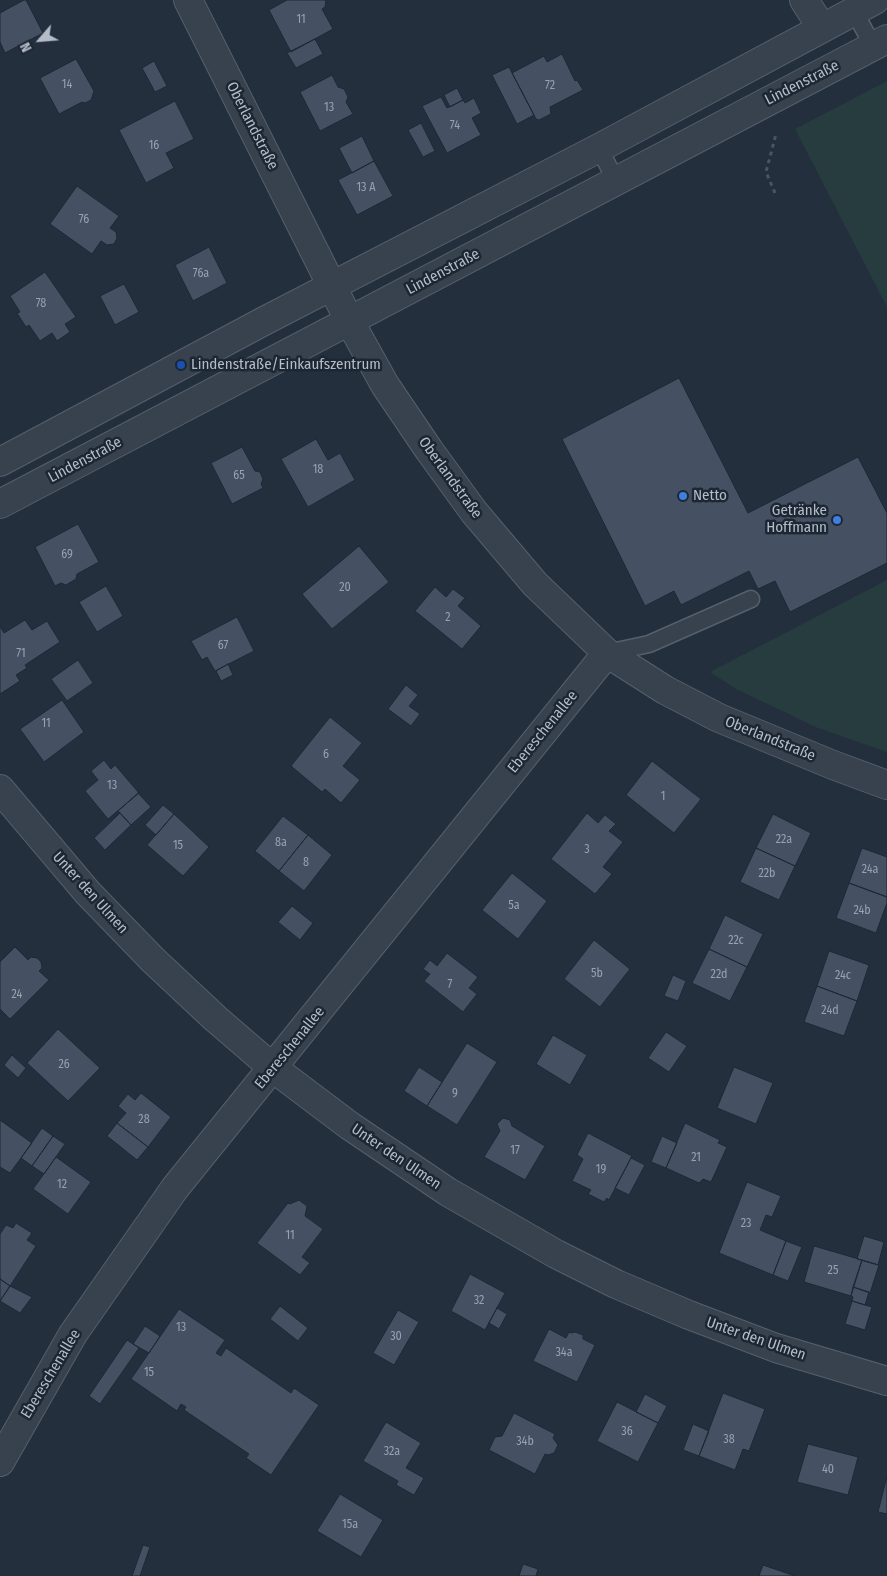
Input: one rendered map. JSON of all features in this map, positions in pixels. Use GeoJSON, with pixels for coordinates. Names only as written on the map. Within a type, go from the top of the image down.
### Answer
{"type":"FeatureCollection","features":[{"type":"Feature","properties":{"kind":"street","name":"Oberlandstraße"},"geometry":{"type":"LineString","coordinates":[[188,0],[350,322],[385,384],[429,450],[474,512],[535,584],[607,653],[665,690],[719,718],[887,785]]}},
{"type":"Feature","properties":{"kind":"street"},"geometry":{"type":"LineString","coordinates":[[804,0],[822,28]]}},
{"type":"Feature","properties":{"kind":"street"},"geometry":{"type":"LineString","coordinates":[[0,462],[332,286],[599,148],[865,5]]}},
{"type":"Feature","properties":{"kind":"street","name":"Lindenstraße"},"geometry":{"type":"LineString","coordinates":[[0,504],[880,43]]}},
{"type":"Feature","properties":{"kind":"street","name":"Ebereschenallee"},"geometry":{"type":"LineString","coordinates":[[0,1462],[73,1334],[175,1188],[274,1068],[607,653]]}},
{"type":"Feature","properties":{"kind":"street","name":"Unter den Ulmen"},"geometry":{"type":"LineString","coordinates":[[0,789],[88,893],[160,967],[216,1019],[274,1068],[350,1126],[448,1192],[556,1254],[616,1284],[689,1315],[776,1348],[887,1381]]}},
{"type":"Feature","properties":{"kind":"lane"},"geometry":{"type":"LineString","coordinates":[[865,5],[880,43]]}},
{"type":"Feature","properties":{"kind":"lane"},"geometry":{"type":"LineString","coordinates":[[599,148],[616,181]]}},
{"type":"Feature","properties":{"kind":"lane"},"geometry":{"type":"LineString","coordinates":[[607,653],[648,644],[751,599]]}},
{"type":"Feature","properties":{"kind":"path"},"geometry":{"type":"LineString","coordinates":[[774,193],[766,172],[776,134]]}},
{"type":"Feature","properties":{"kind":"green space"},"geometry":{"type":"Polygon","coordinates":[[[887,81],[887,307],[795,129],[887,81]]]}},
{"type":"Feature","properties":{"kind":"green space"},"geometry":{"type":"Polygon","coordinates":[[[887,580],[887,752],[818,728],[736,689],[710,672],[887,580]]]}},
{"type":"Feature","properties":{"kind":"building"},"geometry":{"type":"Polygon","coordinates":[[[26,0],[43,33],[5,53],[0,42],[0,13],[26,0]]]}},
{"type":"Feature","properties":{"kind":"building"},"geometry":{"type":"Polygon","coordinates":[[[287,0],[326,0],[325,7],[322,9],[333,29],[291,52],[269,10],[287,0]]]}},
{"type":"Feature","properties":{"kind":"building"},"geometry":{"type":"Polygon","coordinates":[[[315,39],[323,54],[296,68],[287,53],[315,39]]]}},
{"type":"Feature","properties":{"kind":"building"},"geometry":{"type":"Polygon","coordinates":[[[562,54],[575,81],[577,80],[583,90],[550,107],[551,114],[539,120],[536,119],[512,73],[544,56],[547,62],[562,54]]]}},
{"type":"Feature","properties":{"kind":"building"},"geometry":{"type":"Polygon","coordinates":[[[76,59],[94,91],[91,100],[85,103],[82,102],[59,114],[40,78],[76,59]]]}},
{"type":"Feature","properties":{"kind":"building"},"geometry":{"type":"Polygon","coordinates":[[[154,61],[167,86],[155,92],[142,68],[154,61]]]}},
{"type":"Feature","properties":{"kind":"building"},"geometry":{"type":"Polygon","coordinates":[[[509,67],[534,115],[517,124],[492,75],[509,67]]]}},
{"type":"Feature","properties":{"kind":"building"},"geometry":{"type":"Polygon","coordinates":[[[332,75],[338,87],[344,89],[348,97],[346,102],[353,114],[320,131],[300,92],[332,75]]]}},
{"type":"Feature","properties":{"kind":"building"},"geometry":{"type":"Polygon","coordinates":[[[457,88],[463,100],[450,107],[444,95],[457,88]]]}},
{"type":"Feature","properties":{"kind":"building"},"geometry":{"type":"Polygon","coordinates":[[[441,97],[447,108],[463,100],[465,103],[474,98],[481,113],[472,118],[481,135],[447,153],[422,106],[441,97]]]}},
{"type":"Feature","properties":{"kind":"building"},"geometry":{"type":"Polygon","coordinates":[[[175,101],[194,139],[166,153],[174,168],[146,183],[119,130],[175,101]]]}},
{"type":"Feature","properties":{"kind":"building"},"geometry":{"type":"Polygon","coordinates":[[[421,123],[435,151],[423,157],[408,130],[421,123]]]}},
{"type":"Feature","properties":{"kind":"building"},"geometry":{"type":"Polygon","coordinates":[[[362,136],[374,161],[352,173],[339,148],[362,136]]]}},
{"type":"Feature","properties":{"kind":"building"},"geometry":{"type":"Polygon","coordinates":[[[374,161],[393,196],[357,215],[338,180],[374,161]]]}},
{"type":"Feature","properties":{"kind":"building"},"geometry":{"type":"Polygon","coordinates":[[[77,186],[119,216],[110,228],[116,232],[117,238],[114,244],[107,245],[101,241],[92,254],[50,224],[77,186]]]}},
{"type":"Feature","properties":{"kind":"building"},"geometry":{"type":"Polygon","coordinates":[[[209,247],[227,283],[193,301],[175,265],[209,247]]]}},
{"type":"Feature","properties":{"kind":"building"},"geometry":{"type":"Polygon","coordinates":[[[45,272],[76,317],[65,324],[70,332],[57,341],[52,333],[40,341],[29,325],[26,327],[17,313],[20,312],[10,296],[45,272]]]}},
{"type":"Feature","properties":{"kind":"building"},"geometry":{"type":"Polygon","coordinates":[[[124,284],[139,312],[115,325],[100,296],[124,284]]]}},
{"type":"Feature","properties":{"kind":"building"},"geometry":{"type":"Polygon","coordinates":[[[679,378],[748,513],[858,457],[887,513],[887,563],[790,612],[775,581],[758,589],[749,571],[681,605],[674,591],[645,606],[562,439],[679,378]]]}},
{"type":"Feature","properties":{"kind":"building"},"geometry":{"type":"Polygon","coordinates":[[[316,439],[328,460],[340,453],[355,480],[308,507],[281,459],[316,439]]]}},
{"type":"Feature","properties":{"kind":"building"},"geometry":{"type":"Polygon","coordinates":[[[242,447],[255,471],[260,472],[263,479],[261,484],[263,488],[232,504],[211,463],[242,447]]]}},
{"type":"Feature","properties":{"kind":"building"},"geometry":{"type":"Polygon","coordinates":[[[78,524],[99,562],[77,574],[76,579],[66,585],[61,583],[55,586],[35,547],[78,524]]]}},
{"type":"Feature","properties":{"kind":"building"},"geometry":{"type":"Polygon","coordinates":[[[359,546],[389,582],[332,629],[302,594],[359,546]]]}},
{"type":"Feature","properties":{"kind":"building"},"geometry":{"type":"Polygon","coordinates":[[[106,586],[123,616],[97,632],[79,602],[106,586]]]}},
{"type":"Feature","properties":{"kind":"building"},"geometry":{"type":"Polygon","coordinates":[[[435,587],[446,597],[453,589],[465,598],[458,606],[481,626],[462,649],[415,611],[435,587]]]}},
{"type":"Feature","properties":{"kind":"building"},"geometry":{"type":"Polygon","coordinates":[[[237,617],[254,651],[215,671],[207,657],[202,660],[191,641],[237,617]]]}},
{"type":"Feature","properties":{"kind":"building"},"geometry":{"type":"Polygon","coordinates":[[[25,620],[32,630],[47,621],[60,642],[25,665],[27,668],[16,675],[20,681],[0,694],[0,626],[4,633],[25,620]]]}},
{"type":"Feature","properties":{"kind":"building"},"geometry":{"type":"Polygon","coordinates":[[[78,660],[93,683],[67,701],[51,679],[78,660]]]}},
{"type":"Feature","properties":{"kind":"building"},"geometry":{"type":"Polygon","coordinates":[[[228,664],[233,675],[221,681],[216,671],[228,664]]]}},
{"type":"Feature","properties":{"kind":"building"},"geometry":{"type":"Polygon","coordinates":[[[406,685],[418,695],[409,706],[420,714],[411,726],[388,709],[406,685]]]}},
{"type":"Feature","properties":{"kind":"building"},"geometry":{"type":"Polygon","coordinates":[[[62,700],[84,732],[44,762],[20,729],[62,700]]]}},
{"type":"Feature","properties":{"kind":"building"},"geometry":{"type":"Polygon","coordinates":[[[330,717],[362,743],[343,766],[360,780],[341,803],[325,789],[322,792],[291,766],[330,717]]]}},
{"type":"Feature","properties":{"kind":"building"},"geometry":{"type":"Polygon","coordinates":[[[104,760],[111,769],[115,765],[139,793],[108,819],[85,791],[98,780],[91,771],[104,760]]]}},
{"type":"Feature","properties":{"kind":"building"},"geometry":{"type":"Polygon","coordinates":[[[652,761],[701,799],[674,833],[626,795],[652,761]]]}},
{"type":"Feature","properties":{"kind":"building"},"geometry":{"type":"Polygon","coordinates":[[[138,793],[151,807],[131,825],[118,811],[138,793]]]}},
{"type":"Feature","properties":{"kind":"building"},"geometry":{"type":"Polygon","coordinates":[[[163,805],[174,814],[156,835],[145,825],[163,805]]]}},
{"type":"Feature","properties":{"kind":"building"},"geometry":{"type":"Polygon","coordinates":[[[120,813],[131,825],[105,850],[94,838],[120,813]]]}},
{"type":"Feature","properties":{"kind":"building"},"geometry":{"type":"Polygon","coordinates":[[[587,813],[598,823],[605,815],[616,824],[609,831],[623,842],[603,867],[612,874],[595,894],[551,859],[587,813]]]}},
{"type":"Feature","properties":{"kind":"building"},"geometry":{"type":"Polygon","coordinates":[[[174,814],[209,847],[183,876],[147,845],[174,814]]]}},
{"type":"Feature","properties":{"kind":"building"},"geometry":{"type":"Polygon","coordinates":[[[773,814],[811,833],[795,866],[756,848],[773,814]]]}},
{"type":"Feature","properties":{"kind":"building"},"geometry":{"type":"Polygon","coordinates":[[[283,816],[308,835],[279,871],[255,851],[283,816]]]}},
{"type":"Feature","properties":{"kind":"building"},"geometry":{"type":"Polygon","coordinates":[[[308,835],[332,855],[304,891],[279,871],[308,835]]]}},
{"type":"Feature","properties":{"kind":"building"},"geometry":{"type":"Polygon","coordinates":[[[756,848],[795,866],[779,900],[740,882],[756,848]]]}},
{"type":"Feature","properties":{"kind":"building"},"geometry":{"type":"Polygon","coordinates":[[[862,848],[887,857],[887,897],[849,883],[862,848]]]}},
{"type":"Feature","properties":{"kind":"building"},"geometry":{"type":"Polygon","coordinates":[[[512,873],[547,901],[518,939],[482,910],[512,873]]]}},
{"type":"Feature","properties":{"kind":"building"},"geometry":{"type":"Polygon","coordinates":[[[849,883],[887,897],[887,903],[876,933],[836,918],[849,883]]]}},
{"type":"Feature","properties":{"kind":"building"},"geometry":{"type":"Polygon","coordinates":[[[292,906],[313,923],[300,940],[278,922],[292,906]]]}},
{"type":"Feature","properties":{"kind":"building"},"geometry":{"type":"Polygon","coordinates":[[[725,915],[763,934],[747,967],[709,949],[725,915]]]}},
{"type":"Feature","properties":{"kind":"building"},"geometry":{"type":"Polygon","coordinates":[[[594,940],[630,969],[600,1007],[564,979],[594,940]]]}},
{"type":"Feature","properties":{"kind":"building"},"geometry":{"type":"Polygon","coordinates":[[[15,947],[28,960],[31,957],[37,958],[41,962],[42,968],[39,971],[49,980],[10,1019],[0,1009],[0,962],[15,947]]]}},
{"type":"Feature","properties":{"kind":"building"},"geometry":{"type":"Polygon","coordinates":[[[709,949],[747,967],[730,1001],[692,983],[709,949]]]}},
{"type":"Feature","properties":{"kind":"building"},"geometry":{"type":"Polygon","coordinates":[[[829,951],[869,965],[857,1001],[817,986],[829,951]]]}},
{"type":"Feature","properties":{"kind":"building"},"geometry":{"type":"Polygon","coordinates":[[[447,953],[478,977],[469,988],[477,994],[463,1012],[424,981],[430,974],[423,969],[430,960],[437,966],[447,953]]]}},
{"type":"Feature","properties":{"kind":"building"},"geometry":{"type":"Polygon","coordinates":[[[673,975],[686,981],[678,1001],[664,996],[673,975]]]}},
{"type":"Feature","properties":{"kind":"building"},"geometry":{"type":"Polygon","coordinates":[[[817,986],[857,1001],[844,1036],[804,1022],[817,986]]]}},
{"type":"Feature","properties":{"kind":"building"},"geometry":{"type":"Polygon","coordinates":[[[58,1029],[100,1068],[68,1101],[27,1063],[58,1029]]]}},
{"type":"Feature","properties":{"kind":"building"},"geometry":{"type":"Polygon","coordinates":[[[666,1032],[687,1046],[669,1072],[648,1058],[666,1032]]]}},
{"type":"Feature","properties":{"kind":"building"},"geometry":{"type":"Polygon","coordinates":[[[553,1035],[587,1055],[570,1085],[536,1064],[553,1035]]]}},
{"type":"Feature","properties":{"kind":"building"},"geometry":{"type":"Polygon","coordinates":[[[467,1043],[497,1062],[457,1125],[427,1106],[467,1043]]]}},
{"type":"Feature","properties":{"kind":"building"},"geometry":{"type":"Polygon","coordinates":[[[12,1055],[26,1068],[18,1078],[4,1065],[12,1055]]]}},
{"type":"Feature","properties":{"kind":"building"},"geometry":{"type":"Polygon","coordinates":[[[419,1067],[442,1082],[427,1106],[404,1091],[419,1067]]]}},
{"type":"Feature","properties":{"kind":"building"},"geometry":{"type":"Polygon","coordinates":[[[734,1067],[773,1083],[756,1124],[717,1108],[734,1067]]]}},
{"type":"Feature","properties":{"kind":"building"},"geometry":{"type":"Polygon","coordinates":[[[141,1093],[171,1117],[148,1147],[117,1123],[126,1113],[118,1106],[128,1094],[135,1100],[141,1093]]]}},
{"type":"Feature","properties":{"kind":"building"},"geometry":{"type":"Polygon","coordinates":[[[503,1118],[510,1120],[512,1126],[545,1146],[525,1180],[484,1157],[500,1131],[497,1124],[503,1118]]]}},
{"type":"Feature","properties":{"kind":"building"},"geometry":{"type":"Polygon","coordinates":[[[0,1120],[32,1143],[10,1173],[0,1167],[0,1120]]]}},
{"type":"Feature","properties":{"kind":"building"},"geometry":{"type":"Polygon","coordinates":[[[117,1123],[148,1147],[137,1160],[107,1136],[117,1123]]]}},
{"type":"Feature","properties":{"kind":"building"},"geometry":{"type":"Polygon","coordinates":[[[685,1123],[720,1140],[718,1143],[727,1147],[711,1182],[703,1179],[699,1183],[666,1168],[685,1123]]]}},
{"type":"Feature","properties":{"kind":"building"},"geometry":{"type":"Polygon","coordinates":[[[42,1128],[53,1136],[32,1166],[21,1158],[42,1128]]]}},
{"type":"Feature","properties":{"kind":"building"},"geometry":{"type":"Polygon","coordinates":[[[588,1133],[632,1156],[609,1200],[607,1198],[604,1202],[588,1194],[591,1190],[572,1181],[583,1159],[577,1155],[588,1133]]]}},
{"type":"Feature","properties":{"kind":"building"},"geometry":{"type":"Polygon","coordinates":[[[53,1136],[65,1144],[44,1174],[32,1166],[53,1136]]]}},
{"type":"Feature","properties":{"kind":"building"},"geometry":{"type":"Polygon","coordinates":[[[662,1136],[677,1143],[666,1168],[651,1162],[662,1136]]]}},
{"type":"Feature","properties":{"kind":"building"},"geometry":{"type":"Polygon","coordinates":[[[56,1157],[91,1182],[68,1214],[33,1189],[56,1157]]]}},
{"type":"Feature","properties":{"kind":"building"},"geometry":{"type":"Polygon","coordinates":[[[631,1158],[645,1165],[629,1195],[615,1188],[631,1158]]]}},
{"type":"Feature","properties":{"kind":"building"},"geometry":{"type":"Polygon","coordinates":[[[747,1182],[781,1196],[772,1217],[766,1215],[760,1230],[786,1241],[773,1275],[719,1253],[747,1182]]]}},
{"type":"Feature","properties":{"kind":"building"},"geometry":{"type":"Polygon","coordinates":[[[299,1200],[307,1206],[305,1216],[323,1229],[302,1257],[310,1263],[300,1275],[257,1243],[288,1203],[299,1200]]]}},
{"type":"Feature","properties":{"kind":"building"},"geometry":{"type":"Polygon","coordinates":[[[16,1223],[32,1233],[27,1240],[36,1246],[10,1286],[0,1279],[0,1234],[6,1225],[13,1228],[16,1223]]]}},
{"type":"Feature","properties":{"kind":"building"},"geometry":{"type":"Polygon","coordinates":[[[864,1236],[884,1242],[878,1265],[857,1259],[864,1236]]]}},
{"type":"Feature","properties":{"kind":"building"},"geometry":{"type":"Polygon","coordinates":[[[786,1241],[802,1247],[788,1281],[773,1275],[786,1241]]]}},
{"type":"Feature","properties":{"kind":"building"},"geometry":{"type":"Polygon","coordinates":[[[814,1246],[862,1260],[851,1296],[804,1282],[814,1246]]]}},
{"type":"Feature","properties":{"kind":"building"},"geometry":{"type":"Polygon","coordinates":[[[862,1260],[879,1265],[870,1293],[853,1287],[862,1260]]]}},
{"type":"Feature","properties":{"kind":"building"},"geometry":{"type":"Polygon","coordinates":[[[470,1274],[505,1293],[485,1330],[451,1311],[470,1274]]]}},
{"type":"Feature","properties":{"kind":"building"},"geometry":{"type":"Polygon","coordinates":[[[0,1279],[10,1286],[0,1301],[0,1279]]]}},
{"type":"Feature","properties":{"kind":"building"},"geometry":{"type":"Polygon","coordinates":[[[10,1286],[32,1297],[20,1313],[0,1301],[10,1286]]]}},
{"type":"Feature","properties":{"kind":"building"},"geometry":{"type":"Polygon","coordinates":[[[853,1287],[869,1292],[865,1305],[852,1301],[853,1287]]]}},
{"type":"Feature","properties":{"kind":"building"},"geometry":{"type":"Polygon","coordinates":[[[852,1301],[872,1307],[865,1330],[845,1324],[852,1301]]]}},
{"type":"Feature","properties":{"kind":"building"},"geometry":{"type":"Polygon","coordinates":[[[280,1306],[308,1328],[298,1341],[270,1319],[280,1306]]]}},
{"type":"Feature","properties":{"kind":"building"},"geometry":{"type":"Polygon","coordinates":[[[497,1308],[507,1314],[499,1329],[489,1323],[497,1308]]]}},
{"type":"Feature","properties":{"kind":"building"},"geometry":{"type":"Polygon","coordinates":[[[179,1309],[225,1340],[216,1353],[221,1356],[226,1348],[291,1393],[294,1388],[319,1405],[271,1475],[246,1458],[249,1454],[184,1410],[186,1407],[181,1404],[177,1411],[131,1379],[179,1309]]]}},
{"type":"Feature","properties":{"kind":"building"},"geometry":{"type":"Polygon","coordinates":[[[398,1310],[419,1322],[394,1365],[373,1353],[398,1310]]]}},
{"type":"Feature","properties":{"kind":"building"},"geometry":{"type":"Polygon","coordinates":[[[145,1326],[160,1336],[149,1353],[133,1344],[145,1326]]]}},
{"type":"Feature","properties":{"kind":"building"},"geometry":{"type":"Polygon","coordinates":[[[549,1329],[566,1338],[569,1332],[575,1332],[583,1335],[583,1339],[595,1345],[577,1382],[533,1361],[549,1329]]]}},
{"type":"Feature","properties":{"kind":"building"},"geometry":{"type":"Polygon","coordinates":[[[127,1340],[139,1348],[100,1404],[89,1396],[127,1340]]]}},
{"type":"Feature","properties":{"kind":"building"},"geometry":{"type":"Polygon","coordinates":[[[723,1393],[765,1409],[749,1451],[743,1449],[735,1470],[699,1456],[723,1393]]]}},
{"type":"Feature","properties":{"kind":"building"},"geometry":{"type":"Polygon","coordinates":[[[645,1394],[667,1406],[658,1423],[636,1412],[645,1394]]]}},
{"type":"Feature","properties":{"kind":"building"},"geometry":{"type":"Polygon","coordinates":[[[617,1402],[658,1423],[638,1462],[597,1441],[617,1402]]]}},
{"type":"Feature","properties":{"kind":"building"},"geometry":{"type":"Polygon","coordinates":[[[514,1413],[555,1434],[553,1438],[558,1445],[554,1453],[545,1454],[535,1474],[489,1450],[495,1437],[502,1436],[514,1413]]]}},
{"type":"Feature","properties":{"kind":"building"},"geometry":{"type":"Polygon","coordinates":[[[386,1422],[421,1443],[406,1468],[424,1478],[414,1495],[396,1485],[398,1481],[363,1461],[386,1422]]]}},
{"type":"Feature","properties":{"kind":"building"},"geometry":{"type":"Polygon","coordinates":[[[693,1424],[709,1431],[699,1456],[683,1450],[693,1424]]]}},
{"type":"Feature","properties":{"kind":"building"},"geometry":{"type":"Polygon","coordinates":[[[808,1444],[858,1457],[848,1495],[797,1482],[808,1444]]]}},
{"type":"Feature","properties":{"kind":"building"},"geometry":{"type":"Polygon","coordinates":[[[887,1476],[887,1514],[878,1512],[887,1476]]]}},
{"type":"Feature","properties":{"kind":"building"},"geometry":{"type":"Polygon","coordinates":[[[340,1494],[383,1520],[361,1557],[317,1531],[340,1494]]]}},
{"type":"Feature","properties":{"kind":"building"},"geometry":{"type":"Polygon","coordinates":[[[143,1545],[150,1547],[140,1576],[132,1576],[143,1545]]]}},
{"type":"Feature","properties":{"kind":"building"},"geometry":{"type":"Polygon","coordinates":[[[523,1564],[538,1569],[536,1576],[519,1576],[523,1564]]]}},
{"type":"Feature","properties":{"kind":"building"},"geometry":{"type":"Polygon","coordinates":[[[763,1565],[795,1576],[759,1576],[763,1565]]]}},
{"type":"Feature","properties":{"kind":"place","name":"Lindenstraße/Einkaufszentrum"},"geometry":{"type":"Point","coordinates":[181,365]}},
{"type":"Feature","properties":{"kind":"place","name":"Netto"},"geometry":{"type":"Point","coordinates":[683,496]}},
{"type":"Feature","properties":{"kind":"place","name":"Getränke Hoffmann"},"geometry":{"type":"Point","coordinates":[837,520]}}]}
